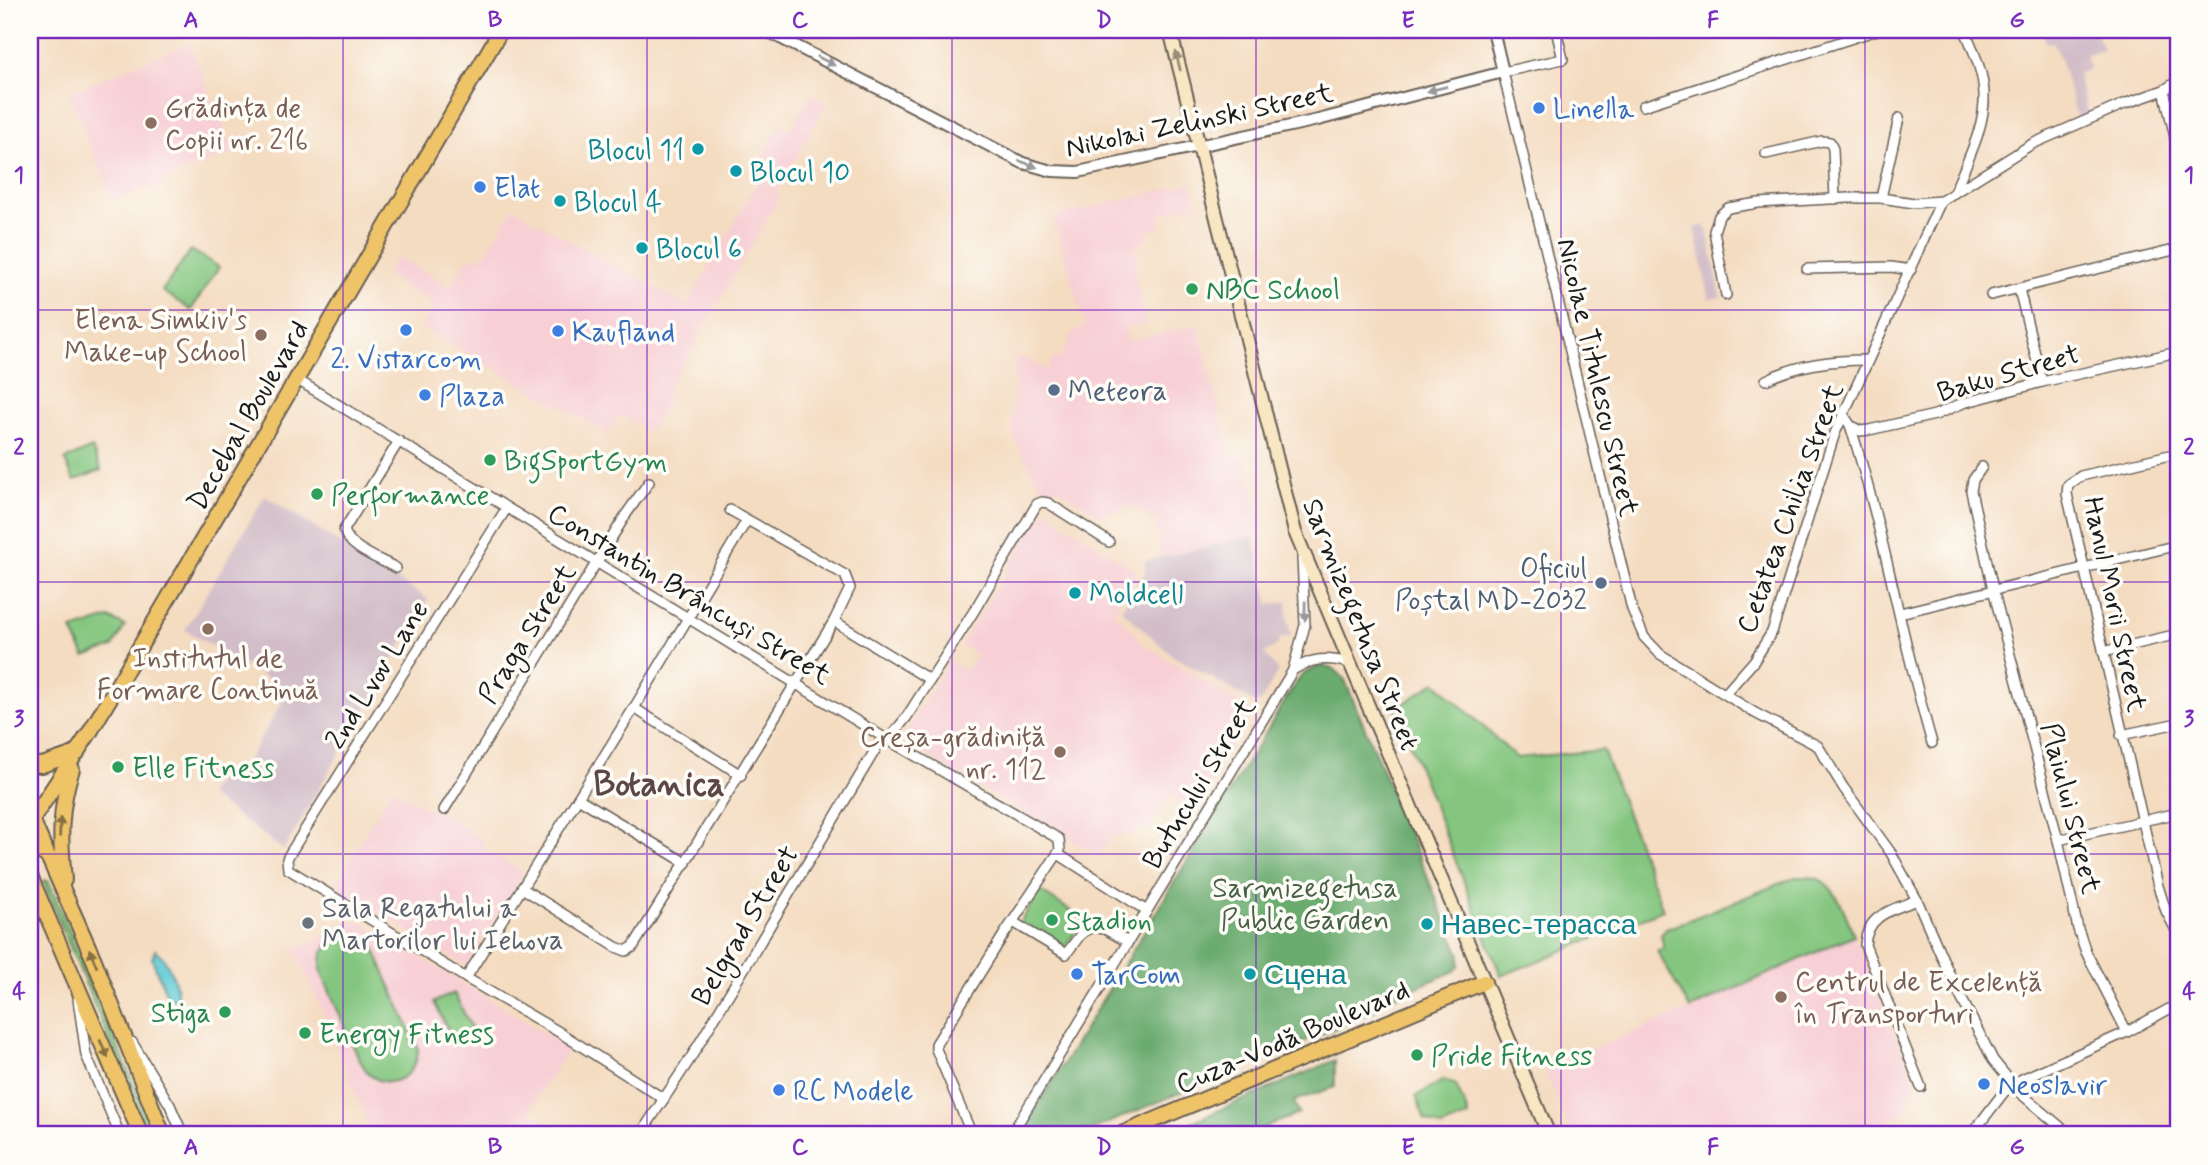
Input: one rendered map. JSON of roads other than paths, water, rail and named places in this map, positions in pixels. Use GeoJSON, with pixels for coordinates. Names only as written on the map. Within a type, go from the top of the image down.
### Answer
{"type":"FeatureCollection","features":[{"type":"Feature","properties":{"kind":"main road","name":"Decebal Boulevard"},"geometry":{"type":"LineString","coordinates":[[30,819],[77,753],[502,30]]}},
{"type":"Feature","properties":{"kind":"main road","name":"Sarmizegetusa Street"},"geometry":{"type":"LineString","coordinates":[[1170,30],[1288,508],[1301,551],[1549,1135]]}},
{"type":"Feature","properties":{"kind":"main road"},"geometry":{"type":"LineString","coordinates":[[30,764],[42,765],[77,753]]}},
{"type":"Feature","properties":{"kind":"main road"},"geometry":{"type":"LineString","coordinates":[[66,895],[60,828],[66,784],[77,753]]}},
{"type":"Feature","properties":{"kind":"main road"},"geometry":{"type":"LineString","coordinates":[[30,819],[57,874],[119,1020],[163,1135]]}},
{"type":"Feature","properties":{"kind":"main road"},"geometry":{"type":"LineString","coordinates":[[30,846],[49,857]]}},
{"type":"Feature","properties":{"kind":"main road"},"geometry":{"type":"LineString","coordinates":[[57,874],[42,875],[31,882],[141,1135]]}},
{"type":"Feature","properties":{"kind":"main road","name":"Cuza-Vodă Boulevard"},"geometry":{"type":"LineString","coordinates":[[1119,1135],[1485,982]]}},
{"type":"Feature","properties":{"kind":"street","name":"Nikolai Zelinski Street"},"geometry":{"type":"LineString","coordinates":[[765,30],[1023,163],[1042,169],[1078,172],[1318,120],[1503,72]]}},
{"type":"Feature","properties":{"kind":"street","name":"Nicolae Titulescu Street"},"geometry":{"type":"LineString","coordinates":[[1493,30],[1632,608],[1644,637],[1653,649],[1725,694]]}},
{"type":"Feature","properties":{"kind":"street"},"geometry":{"type":"LineString","coordinates":[[1503,72],[1563,59],[1556,30]]}},
{"type":"Feature","properties":{"kind":"street"},"geometry":{"type":"LineString","coordinates":[[1643,106],[1877,30]]}},
{"type":"Feature","properties":{"kind":"street"},"geometry":{"type":"LineString","coordinates":[[1954,193],[1984,108],[1980,71],[1965,30]]}},
{"type":"Feature","properties":{"kind":"street"},"geometry":{"type":"LineString","coordinates":[[1726,295],[1714,231],[1722,212],[1741,205],[1758,203],[1835,199],[1881,198],[1914,203],[1941,201],[2032,144],[2124,104],[2164,90],[2178,81]]}},
{"type":"Feature","properties":{"kind":"street"},"geometry":{"type":"LineString","coordinates":[[2164,90],[2178,150]]}},
{"type":"Feature","properties":{"kind":"street"},"geometry":{"type":"LineString","coordinates":[[1881,198],[1895,146],[1899,118]]}},
{"type":"Feature","properties":{"kind":"street"},"geometry":{"type":"LineString","coordinates":[[1766,154],[1822,141],[1830,142],[1833,149],[1835,199]]}},
{"type":"Feature","properties":{"kind":"street","name":"Cetatea Chilia Street"},"geometry":{"type":"LineString","coordinates":[[1725,694],[1754,661],[1772,632],[1822,470],[1843,414],[1941,201]]}},
{"type":"Feature","properties":{"kind":"street"},"geometry":{"type":"LineString","coordinates":[[1991,295],[2178,249]]}},
{"type":"Feature","properties":{"kind":"street"},"geometry":{"type":"LineString","coordinates":[[1807,268],[1891,267],[1911,270]]}},
{"type":"Feature","properties":{"kind":"street"},"geometry":{"type":"LineString","coordinates":[[2019,289],[2042,382]]}},
{"type":"Feature","properties":{"kind":"street","name":"Baku Street"},"geometry":{"type":"LineString","coordinates":[[1850,425],[1860,431],[1883,428],[1936,415],[1963,404],[2042,382],[2178,352]]}},
{"type":"Feature","properties":{"kind":"street"},"geometry":{"type":"LineString","coordinates":[[1766,380],[1786,370],[1816,363],[1868,360]]}},
{"type":"Feature","properties":{"kind":"street","name":"Constantin Brâncuși Street"},"geometry":{"type":"LineString","coordinates":[[296,379],[886,739],[1055,836],[1061,843],[1058,855]]}},
{"type":"Feature","properties":{"kind":"street"},"geometry":{"type":"LineString","coordinates":[[1843,414],[1850,425],[1877,515],[1912,671],[1932,743]]}},
{"type":"Feature","properties":{"kind":"street"},"geometry":{"type":"LineString","coordinates":[[396,568],[355,545],[347,539],[344,530],[399,441]]}},
{"type":"Feature","properties":{"kind":"street","name":"Hanul Morii Street"},"geometry":{"type":"LineString","coordinates":[[2178,453],[2081,477],[2068,485],[2067,494],[2158,886],[2166,911],[2178,934]]}},
{"type":"Feature","properties":{"kind":"street","name":"Plaiului Street"},"geometry":{"type":"LineString","coordinates":[[1982,467],[1973,480],[1971,491],[2078,929],[2086,952],[2127,1032]]}},
{"type":"Feature","properties":{"kind":"street","name":"Praga Street"},"geometry":{"type":"LineString","coordinates":[[444,810],[627,513],[649,482]]}},
{"type":"Feature","properties":{"kind":"street","name":"Belgrad Street"},"geometry":{"type":"LineString","coordinates":[[640,1135],[886,739],[906,718],[1039,503],[1048,503],[1109,542]]}},
{"type":"Feature","properties":{"kind":"street","name":"2nd Lvov Lane"},"geometry":{"type":"LineString","coordinates":[[466,978],[292,873],[286,863],[506,509]]}},
{"type":"Feature","properties":{"kind":"street"},"geometry":{"type":"LineString","coordinates":[[522,888],[626,951],[636,942],[686,863],[834,621],[850,588],[845,575],[730,510]]}},
{"type":"Feature","properties":{"kind":"street"},"geometry":{"type":"LineString","coordinates":[[664,1099],[466,978],[747,520]]}},
{"type":"Feature","properties":{"kind":"street"},"geometry":{"type":"LineString","coordinates":[[1900,613],[2178,544]]}},
{"type":"Feature","properties":{"kind":"street","name":"Butucului Street"},"geometry":{"type":"LineString","coordinates":[[1011,1135],[1293,670],[1305,625],[1301,551]]}},
{"type":"Feature","properties":{"kind":"street"},"geometry":{"type":"LineString","coordinates":[[834,621],[930,680]]}},
{"type":"Feature","properties":{"kind":"street"},"geometry":{"type":"LineString","coordinates":[[2103,652],[2178,635]]}},
{"type":"Feature","properties":{"kind":"street"},"geometry":{"type":"LineString","coordinates":[[1293,670],[1306,662],[1320,659],[1349,663]]}},
{"type":"Feature","properties":{"kind":"street"},"geometry":{"type":"LineString","coordinates":[[1725,694],[1818,746],[1843,787],[1891,853],[1917,900],[1952,980],[1993,1060],[2013,1085],[2070,1135]]}},
{"type":"Feature","properties":{"kind":"street"},"geometry":{"type":"LineString","coordinates":[[634,708],[741,775]]}},
{"type":"Feature","properties":{"kind":"street"},"geometry":{"type":"LineString","coordinates":[[2121,735],[2178,723]]}},
{"type":"Feature","properties":{"kind":"street"},"geometry":{"type":"LineString","coordinates":[[578,798],[686,863]]}},
{"type":"Feature","properties":{"kind":"street"},"geometry":{"type":"LineString","coordinates":[[2058,840],[2178,813]]}},
{"type":"Feature","properties":{"kind":"street"},"geometry":{"type":"LineString","coordinates":[[972,1135],[936,1044],[1058,855],[1147,911]]}},
{"type":"Feature","properties":{"kind":"street"},"geometry":{"type":"LineString","coordinates":[[1917,900],[1875,919],[1869,927],[1865,945],[1921,1087]]}},
{"type":"Feature","properties":{"kind":"street"},"geometry":{"type":"LineString","coordinates":[[1013,922],[1066,954],[1081,933],[1091,926],[1105,929],[1128,942]]}},
{"type":"Feature","properties":{"kind":"street"},"geometry":{"type":"LineString","coordinates":[[76,987],[86,1055],[120,1135]]}},
{"type":"Feature","properties":{"kind":"street"},"geometry":{"type":"LineString","coordinates":[[1971,1135],[1995,1103],[2013,1085],[2127,1032],[2178,1004]]}},
{"type":"Feature","properties":{"kind":"street"},"geometry":{"type":"LineString","coordinates":[[119,1020],[170,1105],[183,1135]]}},
{"type":"Feature","properties":{"kind":"water"},"geometry":{"type":"Polygon","coordinates":[[[155,950],[172,973],[177,989],[177,1001],[168,998],[152,959],[155,950]]]}},
{"type":"Feature","properties":{"kind":"place","name":"Linella"},"geometry":{"type":"Point","coordinates":[1539,108]}},
{"type":"Feature","properties":{"kind":"place","name":"Grădința de Copii nr. 216"},"geometry":{"type":"Point","coordinates":[151,123]}},
{"type":"Feature","properties":{"kind":"place","name":"Blocul 11"},"geometry":{"type":"Point","coordinates":[698,149]}},
{"type":"Feature","properties":{"kind":"place","name":"Blocul 10"},"geometry":{"type":"Point","coordinates":[736,171]}},
{"type":"Feature","properties":{"kind":"place","name":"Elat"},"geometry":{"type":"Point","coordinates":[480,187]}},
{"type":"Feature","properties":{"kind":"place","name":"Blocul 4"},"geometry":{"type":"Point","coordinates":[560,201]}},
{"type":"Feature","properties":{"kind":"place","name":"Blocul 6"},"geometry":{"type":"Point","coordinates":[642,248]}},
{"type":"Feature","properties":{"kind":"place","name":"NBC School"},"geometry":{"type":"Point","coordinates":[1192,289]}},
{"type":"Feature","properties":{"kind":"place","name":"2. Vistarcom"},"geometry":{"type":"Point","coordinates":[406,330]}},
{"type":"Feature","properties":{"kind":"place","name":"Kaufland"},"geometry":{"type":"Point","coordinates":[558,331]}},
{"type":"Feature","properties":{"kind":"place","name":"Elena Simkiv's Make-up School"},"geometry":{"type":"Point","coordinates":[261,335]}},
{"type":"Feature","properties":{"kind":"place","name":"Meteora"},"geometry":{"type":"Point","coordinates":[1054,390]}},
{"type":"Feature","properties":{"kind":"place","name":"Plaza"},"geometry":{"type":"Point","coordinates":[425,395]}},
{"type":"Feature","properties":{"kind":"place","name":"BigSportGym"},"geometry":{"type":"Point","coordinates":[490,460]}},
{"type":"Feature","properties":{"kind":"place","name":"Performance"},"geometry":{"type":"Point","coordinates":[317,494]}},
{"type":"Feature","properties":{"kind":"place","name":"Oficiul Poștal MD-2032"},"geometry":{"type":"Point","coordinates":[1601,583]}},
{"type":"Feature","properties":{"kind":"place","name":"Moldcell"},"geometry":{"type":"Point","coordinates":[1075,593]}},
{"type":"Feature","properties":{"kind":"place","name":"Institutul de Formare Continuă"},"geometry":{"type":"Point","coordinates":[208,629]}},
{"type":"Feature","properties":{"kind":"place","name":"Creșa-grădiniță nr. 112"},"geometry":{"type":"Point","coordinates":[1060,752]}},
{"type":"Feature","properties":{"kind":"place","name":"Elle Fitness"},"geometry":{"type":"Point","coordinates":[118,767]}},
{"type":"Feature","properties":{"kind":"place","name":"Stadion"},"geometry":{"type":"Point","coordinates":[1052,920]}},
{"type":"Feature","properties":{"kind":"place","name":"Sala Regatului a Martorilor lui Iehova"},"geometry":{"type":"Point","coordinates":[308,923]}},
{"type":"Feature","properties":{"kind":"place","name":"Навес-терасса"},"geometry":{"type":"Point","coordinates":[1427,924]}},
{"type":"Feature","properties":{"kind":"place","name":"TarCom"},"geometry":{"type":"Point","coordinates":[1077,974]}},
{"type":"Feature","properties":{"kind":"place","name":"Сцена"},"geometry":{"type":"Point","coordinates":[1250,974]}},
{"type":"Feature","properties":{"kind":"place","name":"Centrul de Excelență în Transporturi"},"geometry":{"type":"Point","coordinates":[1781,997]}},
{"type":"Feature","properties":{"kind":"place","name":"Stiga"},"geometry":{"type":"Point","coordinates":[225,1012]}},
{"type":"Feature","properties":{"kind":"place","name":"Energy Fitness"},"geometry":{"type":"Point","coordinates":[305,1033]}},
{"type":"Feature","properties":{"kind":"place","name":"Pride Fitness"},"geometry":{"type":"Point","coordinates":[1417,1055]}},
{"type":"Feature","properties":{"kind":"place","name":"Neoslavir"},"geometry":{"type":"Point","coordinates":[1984,1084]}},
{"type":"Feature","properties":{"kind":"place","name":"RC Modele"},"geometry":{"type":"Point","coordinates":[779,1090]}},
{"type":"Feature","properties":{"kind":"district","name":"Botanica"},"geometry":{"type":"Point","coordinates":[659,783]}},
{"type":"Feature","properties":{"kind":"park label","name":"Sarmizegetusa Public Garden"},"geometry":{"type":"Point","coordinates":[1305,903]}}]}
